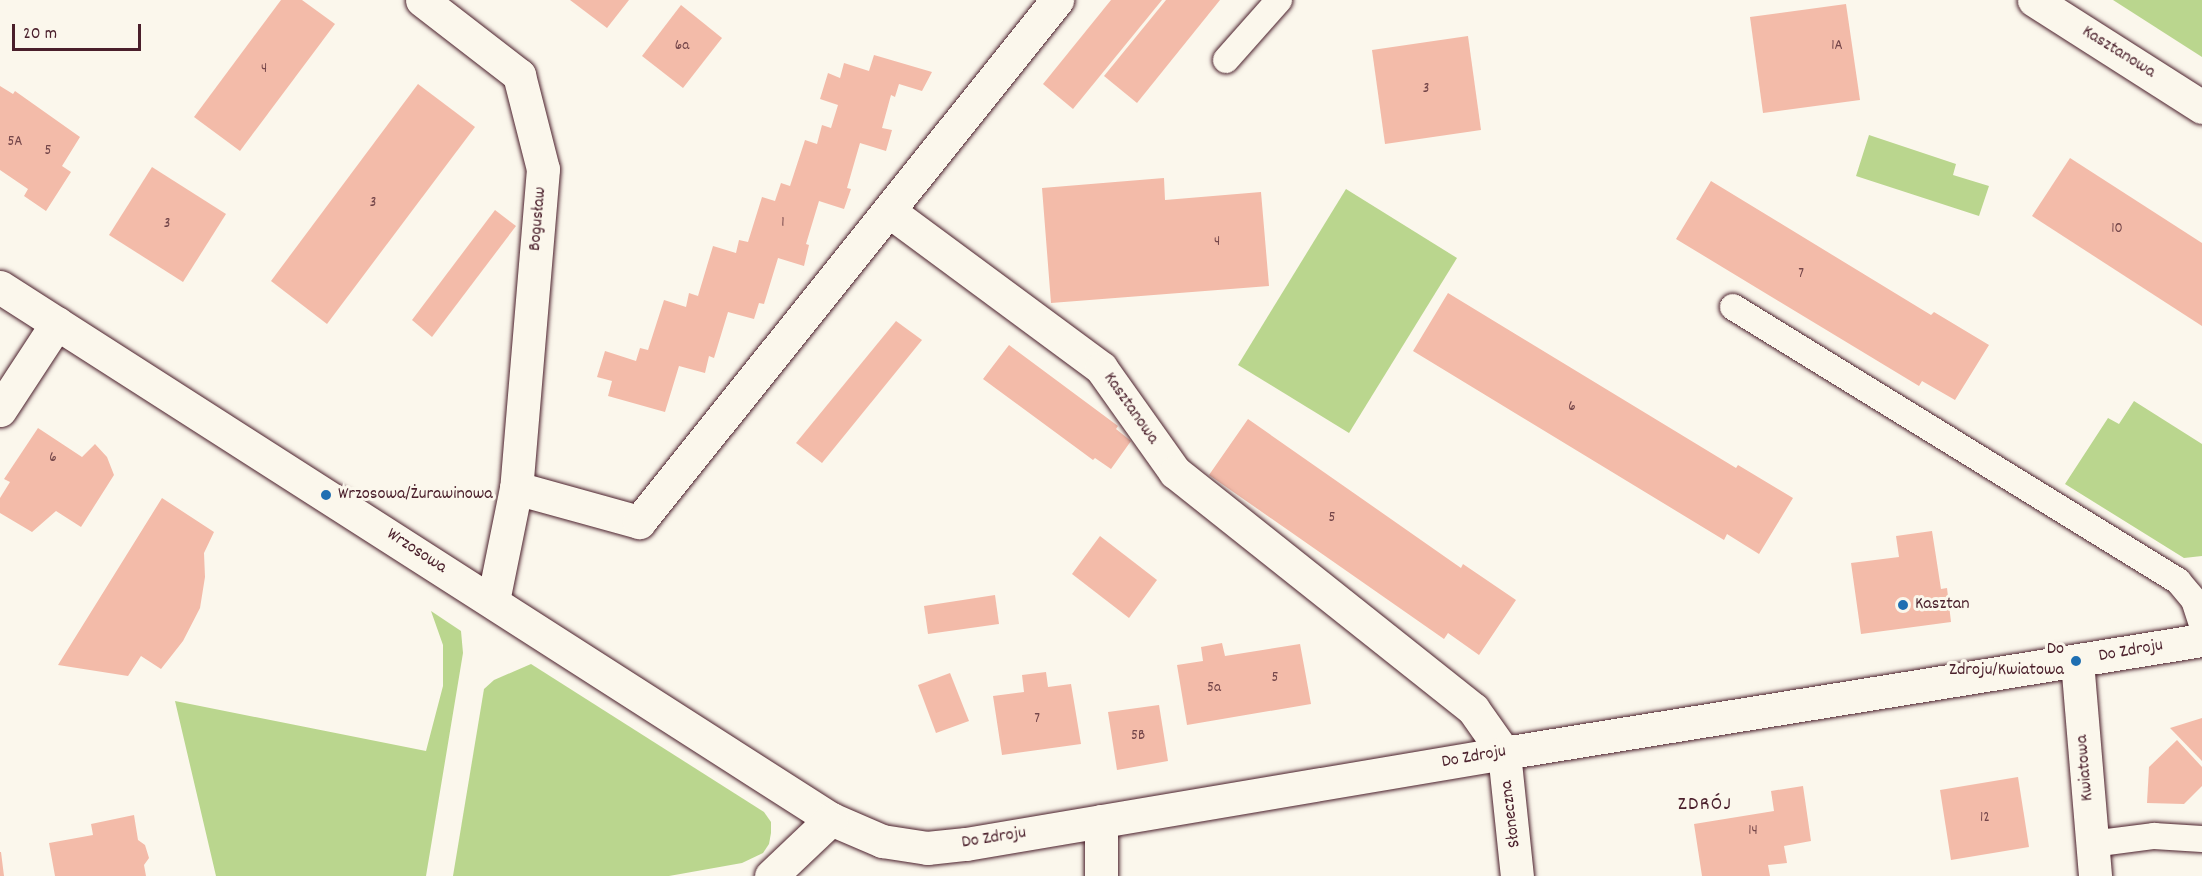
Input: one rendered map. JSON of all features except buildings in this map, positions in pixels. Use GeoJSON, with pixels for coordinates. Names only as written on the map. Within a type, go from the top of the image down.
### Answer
{"type":"FeatureCollection","features":[{"type":"Feature","properties":{"kind":"street","name":"Bogusław"},"geometry":{"type":"LineString","coordinates":[[422,0],[519,75],[543,169],[516,488],[493,601]]}},
{"type":"Feature","properties":{"kind":"street"},"geometry":{"type":"LineString","coordinates":[[516,488],[639,522],[1058,0]]}},
{"type":"Feature","properties":{"kind":"street","name":"Kasztanowa"},"geometry":{"type":"LineString","coordinates":[[2034,0],[2202,106]]}},
{"type":"Feature","properties":{"kind":"street","name":"Kasztanowa"},"geometry":{"type":"LineString","coordinates":[[889,211],[1101,368],[1175,472],[1473,709],[1504,753]]}},
{"type":"Feature","properties":{"kind":"street","name":"Wrzosowa"},"geometry":{"type":"LineString","coordinates":[[0,287],[831,819]]}},
{"type":"Feature","properties":{"kind":"street"},"geometry":{"type":"LineString","coordinates":[[0,410],[57,323]]}},
{"type":"Feature","properties":{"kind":"street","name":"Do Zdroju"},"geometry":{"type":"LineString","coordinates":[[831,819],[882,841],[927,848],[966,844],[1504,753],[2202,640]]}},
{"type":"Feature","properties":{"kind":"street","name":"Kwiatowa"},"geometry":{"type":"LineString","coordinates":[[2077,661],[2094,860]]}},
{"type":"Feature","properties":{"kind":"street","name":"Słoneczna"},"geometry":{"type":"LineString","coordinates":[[1504,753],[1517,876]]}},
{"type":"Feature","properties":{"kind":"street"},"geometry":{"type":"LineString","coordinates":[[771,876],[831,819]]}},
{"type":"Feature","properties":{"kind":"street"},"geometry":{"type":"LineString","coordinates":[[1101,821],[1101,876]]}},
{"type":"Feature","properties":{"kind":"lane"},"geometry":{"type":"LineString","coordinates":[[1226,60],[1278,0]]}},
{"type":"Feature","properties":{"kind":"lane"},"geometry":{"type":"LineString","coordinates":[[1733,307],[2178,582],[2194,600],[2202,624]]}},
{"type":"Feature","properties":{"kind":"lane"},"geometry":{"type":"LineString","coordinates":[[2094,860],[2154,836],[2202,839]]}},
{"type":"Feature","properties":{"kind":"green space"},"geometry":{"type":"Polygon","coordinates":[[[2113,0],[2202,0],[2202,57],[2113,0]]]}},
{"type":"Feature","properties":{"kind":"green space"},"geometry":{"type":"Polygon","coordinates":[[[1869,135],[1956,164],[1953,175],[1989,186],[1979,216],[1856,176],[1869,135]]]}},
{"type":"Feature","properties":{"kind":"green space"},"geometry":{"type":"Polygon","coordinates":[[[1346,189],[1457,258],[1349,433],[1238,365],[1346,189]]]}},
{"type":"Feature","properties":{"kind":"green space"},"geometry":{"type":"Polygon","coordinates":[[[2134,401],[2202,444],[2202,556],[2184,558],[2065,484],[2108,418],[2119,424],[2134,401]]]}},
{"type":"Feature","properties":{"kind":"green space"},"geometry":{"type":"Polygon","coordinates":[[[431,611],[461,631],[463,653],[426,876],[216,876],[175,701],[426,751],[443,686],[443,645],[431,611]]]}},
{"type":"Feature","properties":{"kind":"green space"},"geometry":{"type":"Polygon","coordinates":[[[531,664],[764,812],[771,822],[771,833],[769,844],[763,853],[742,863],[669,876],[453,876],[484,689],[494,680],[531,664]]]}},
{"type":"Feature","properties":{"kind":"place","name":"Wrzosowa/Żurawinowa"},"geometry":{"type":"Point","coordinates":[326,495]}},
{"type":"Feature","properties":{"kind":"place","name":"Kasztan"},"geometry":{"type":"Point","coordinates":[1903,605]}},
{"type":"Feature","properties":{"kind":"place","name":"Do Zdroju/Kwiatowa"},"geometry":{"type":"Point","coordinates":[2076,661]}},
{"type":"Feature","properties":{"kind":"district","name":"ZDRÓJ"},"geometry":{"type":"Point","coordinates":[1705,805]}}]}
